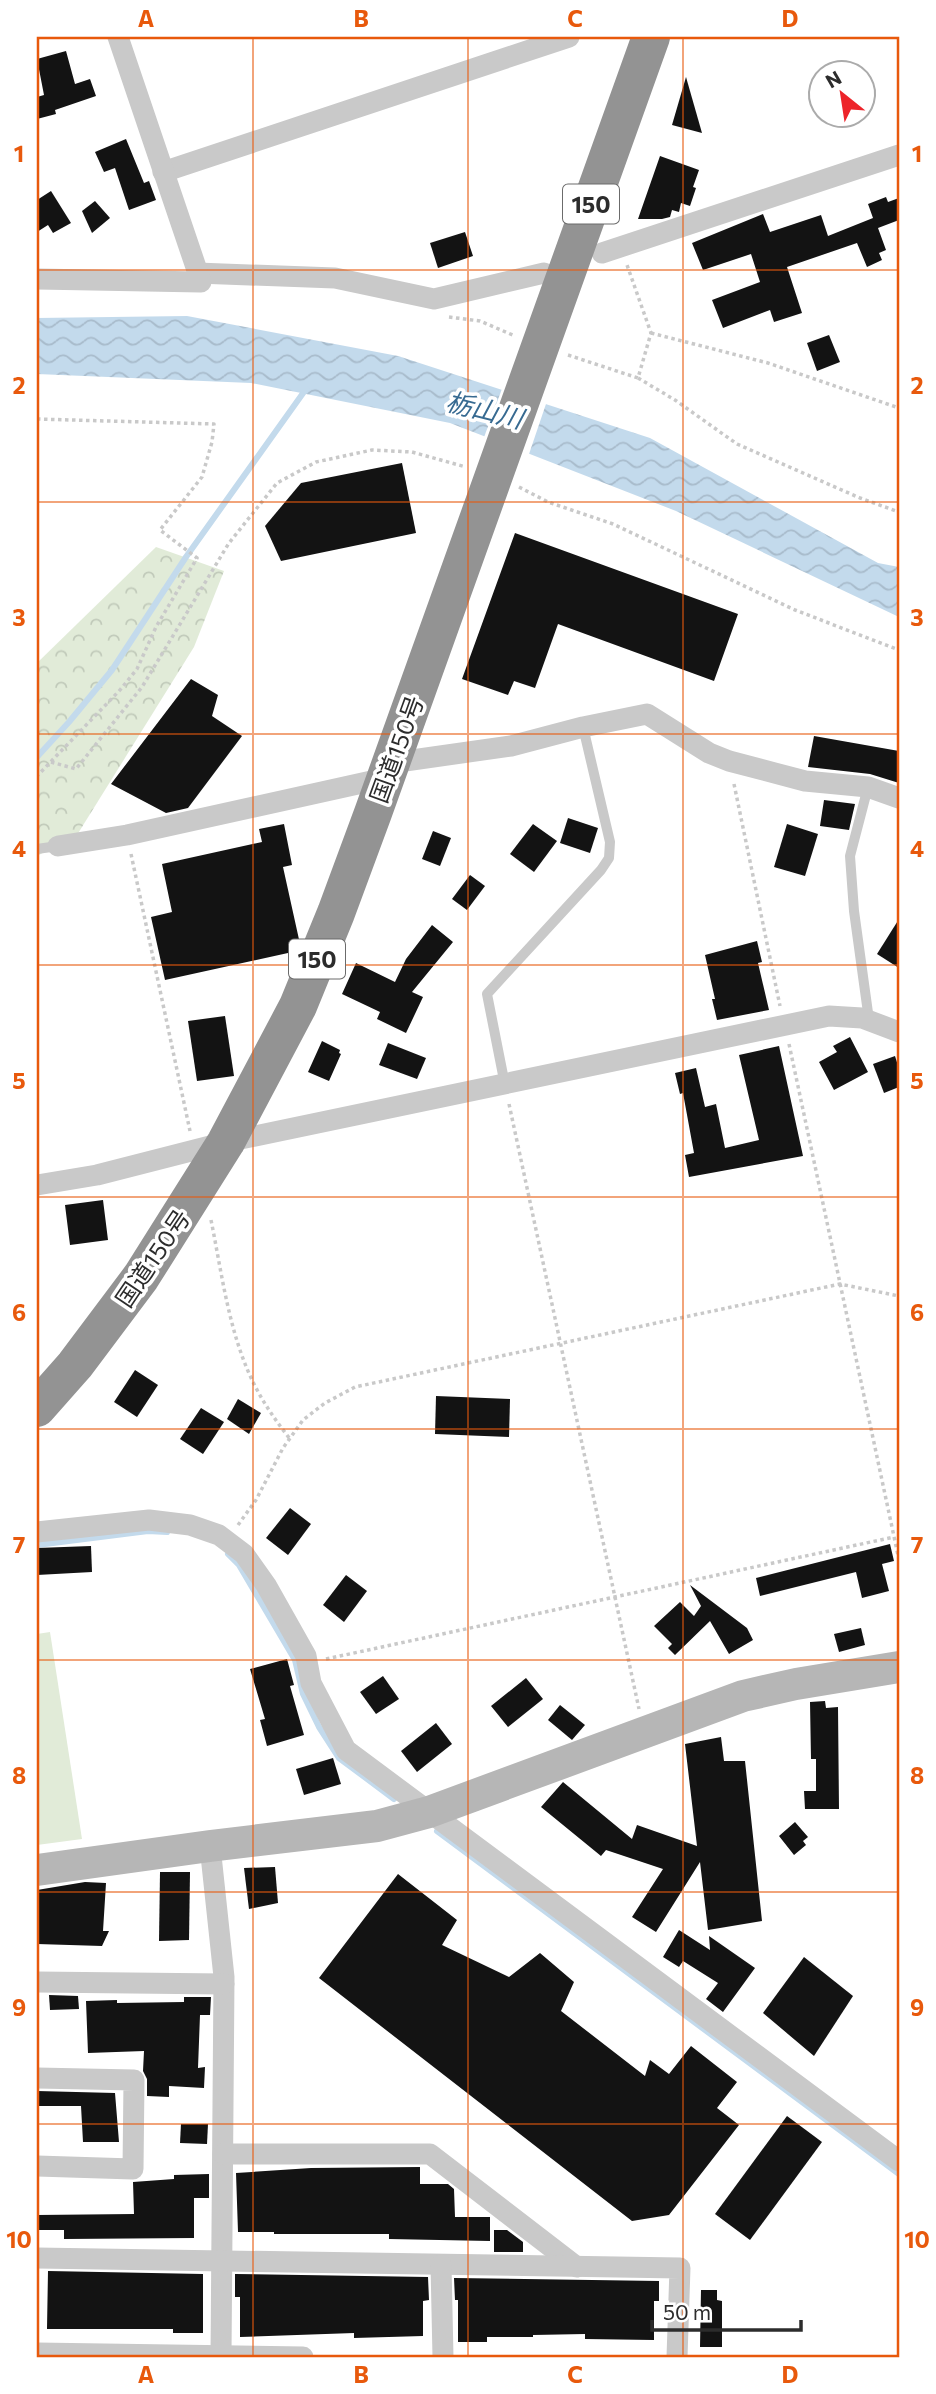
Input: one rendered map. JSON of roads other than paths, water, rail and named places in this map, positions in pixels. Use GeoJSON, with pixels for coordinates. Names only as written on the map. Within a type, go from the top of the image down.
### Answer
{"type":"FeatureCollection","features":[{"type":"Feature","properties":{"kind":"highway","name":"国道150号"},"geometry":{"type":"LineString","coordinates":[[41,1397],[75,1365],[141,1277],[195,1193],[210,1146],[298,1006],[336,913],[651,37]]}},
{"type":"Feature","properties":{"kind":"street"},"geometry":{"type":"LineString","coordinates":[[37,279],[201,282],[118,37]]}},
{"type":"Feature","properties":{"kind":"street"},"geometry":{"type":"LineString","coordinates":[[163,172],[558,38]]}},
{"type":"Feature","properties":{"kind":"street"},"geometry":{"type":"LineString","coordinates":[[612,250],[899,155]]}},
{"type":"Feature","properties":{"kind":"street"},"geometry":{"type":"LineString","coordinates":[[197,272],[334,278],[434,299],[544,273]]}},
{"type":"Feature","properties":{"kind":"street"},"geometry":{"type":"LineString","coordinates":[[47,848],[127,835],[388,770],[647,715],[709,753],[729,761],[805,781],[868,787],[899,798]]}},
{"type":"Feature","properties":{"kind":"street"},"geometry":{"type":"LineString","coordinates":[[37,1185],[97,1175],[210,1146],[829,1016],[862,1018],[899,1032]]}},
{"type":"Feature","properties":{"kind":"street"},"geometry":{"type":"LineString","coordinates":[[37,1532],[149,1520],[190,1525],[219,1535],[244,1554],[266,1585],[306,1656],[310,1683],[346,1750],[899,2161]]}},
{"type":"Feature","properties":{"kind":"street"},"geometry":{"type":"LineString","coordinates":[[37,1870],[377,1826],[429,1812],[743,1696],[796,1684],[899,1667]]}},
{"type":"Feature","properties":{"kind":"street"},"geometry":{"type":"LineString","coordinates":[[210,1846],[224,1984],[221,2355]]}},
{"type":"Feature","properties":{"kind":"street"},"geometry":{"type":"LineString","coordinates":[[37,1982],[224,1984]]}},
{"type":"Feature","properties":{"kind":"street"},"geometry":{"type":"LineString","coordinates":[[37,2078],[134,2080],[132,2169],[37,2166]]}},
{"type":"Feature","properties":{"kind":"street"},"geometry":{"type":"LineString","coordinates":[[223,2154],[430,2154],[577,2267]]}},
{"type":"Feature","properties":{"kind":"street"},"geometry":{"type":"LineString","coordinates":[[37,2258],[680,2268],[677,2357]]}},
{"type":"Feature","properties":{"kind":"street"},"geometry":{"type":"LineString","coordinates":[[441,2265],[443,2357]]}},
{"type":"Feature","properties":{"kind":"street"},"geometry":{"type":"LineString","coordinates":[[37,2353],[303,2357]]}},
{"type":"Feature","properties":{"kind":"lane"},"geometry":{"type":"LineString","coordinates":[[505,1085],[487,994],[610,858],[610,842],[583,727]]}},
{"type":"Feature","properties":{"kind":"lane"},"geometry":{"type":"LineString","coordinates":[[868,787],[850,856],[854,911],[869,1020]]}},
{"type":"Feature","properties":{"kind":"water","name":"栃山川"},"geometry":{"type":"Polygon","coordinates":[[[187,316],[398,356],[650,438],[878,563],[899,567],[899,617],[676,511],[450,423],[251,383],[37,374],[37,318],[187,316]]]}},
{"type":"Feature","properties":{"kind":"waterway"},"geometry":{"type":"LineString","coordinates":[[37,757],[112,670],[186,557],[306,389]]}},
{"type":"Feature","properties":{"kind":"waterway"},"geometry":{"type":"LineString","coordinates":[[37,1545],[148,1531],[167,1532]]}},
{"type":"Feature","properties":{"kind":"waterway"},"geometry":{"type":"LineString","coordinates":[[228,1554],[239,1565],[295,1660],[303,1694],[319,1727],[339,1758],[394,1799]]}},
{"type":"Feature","properties":{"kind":"waterway"},"geometry":{"type":"LineString","coordinates":[[437,1831],[899,2174]]}}]}
